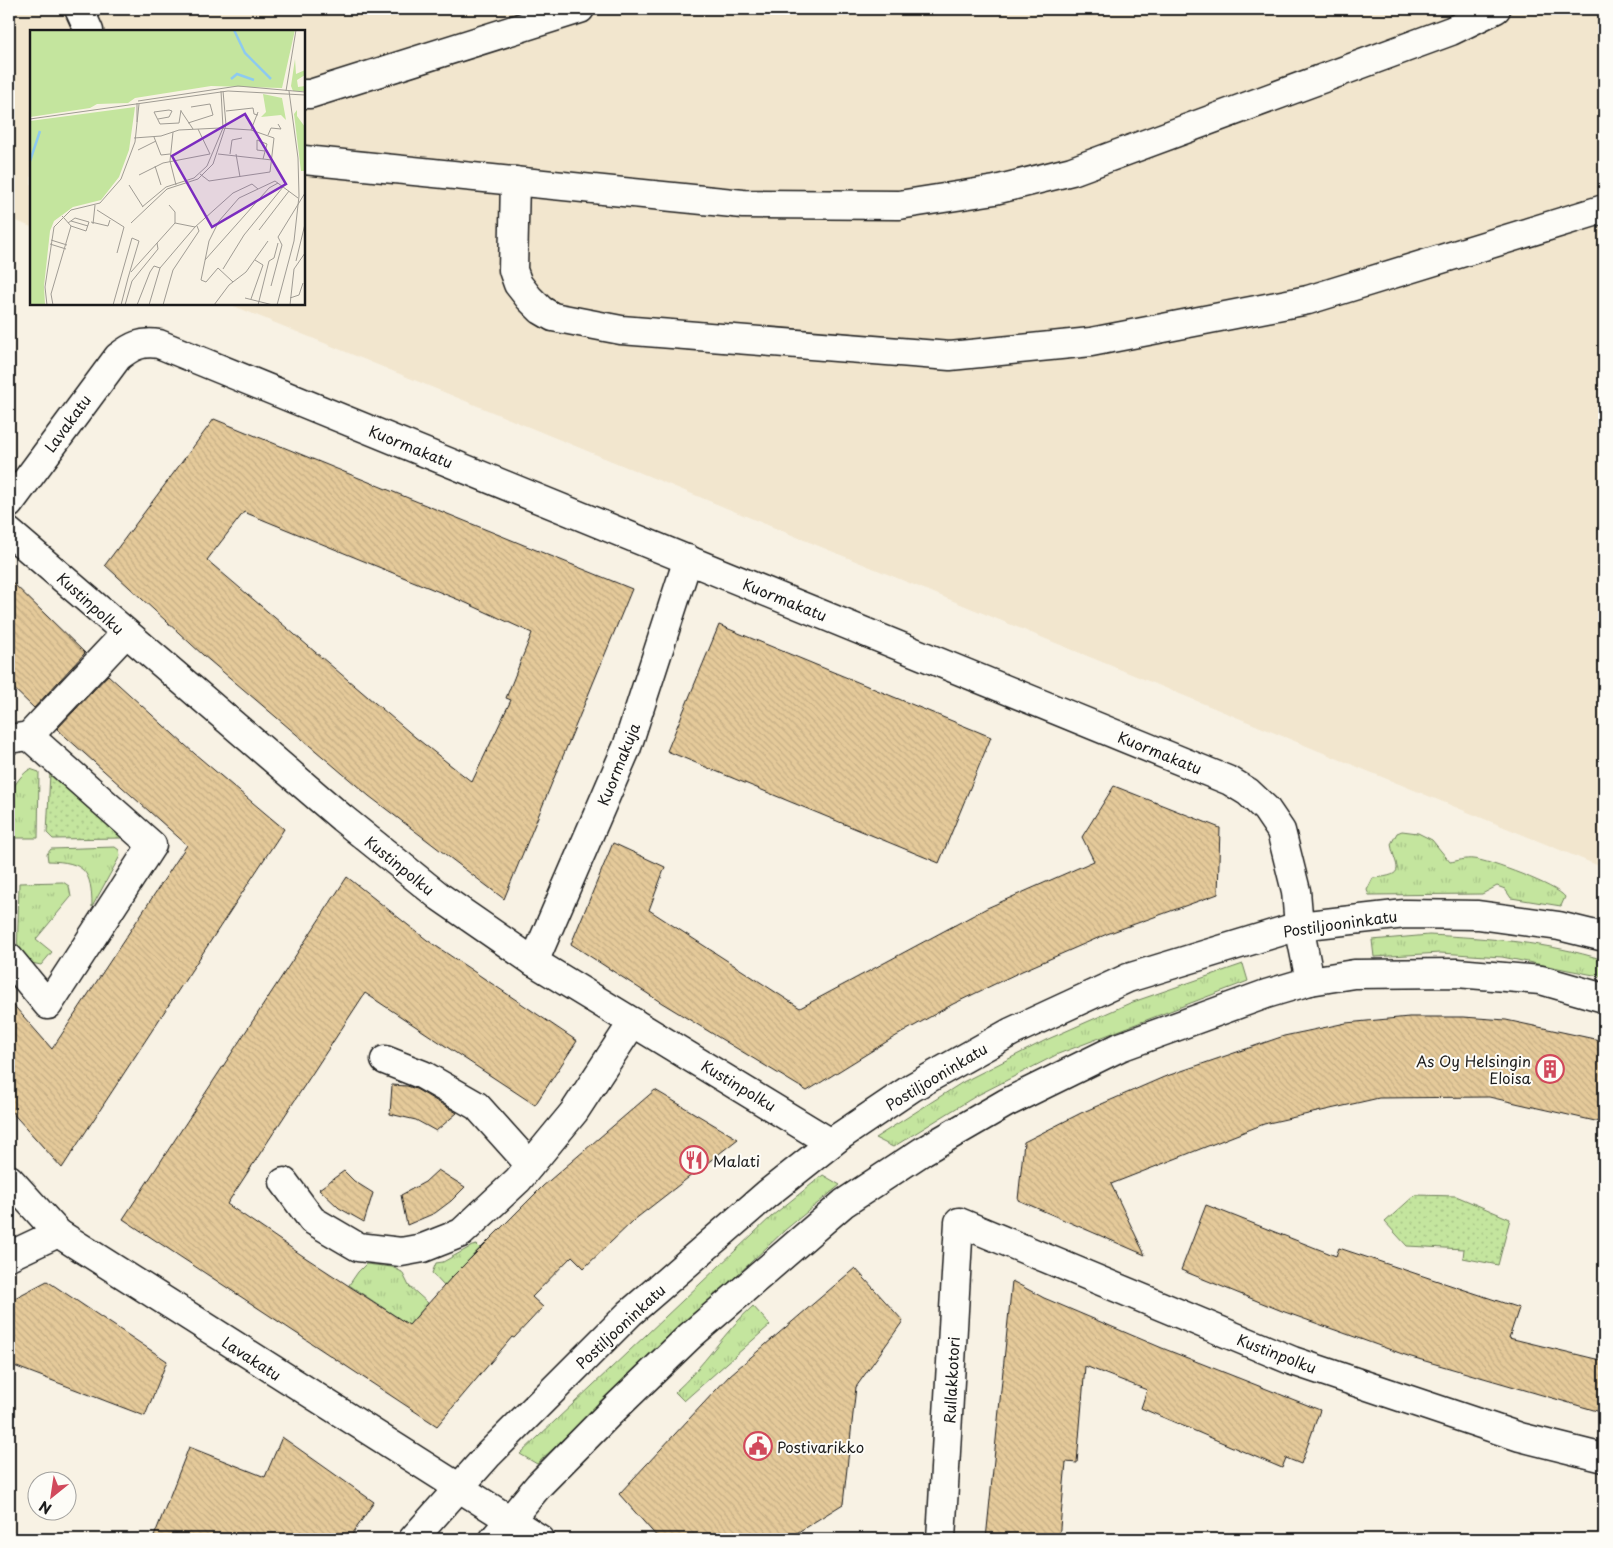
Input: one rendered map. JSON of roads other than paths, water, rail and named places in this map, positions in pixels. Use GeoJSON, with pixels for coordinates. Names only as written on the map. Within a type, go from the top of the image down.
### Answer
{"type":"FeatureCollection","features":[{"type":"Feature","properties":{"kind":"street"},"geometry":{"type":"LineString","coordinates":[[79,9],[89,30]]}},
{"type":"Feature","properties":{"kind":"street"},"geometry":{"type":"LineString","coordinates":[[305,94],[580,9]]}},
{"type":"Feature","properties":{"kind":"street"},"geometry":{"type":"LineString","coordinates":[[305,160],[743,204],[899,205],[994,190],[1072,171],[1451,31],[1496,9]]}},
{"type":"Feature","properties":{"kind":"street"},"geometry":{"type":"LineString","coordinates":[[515,181],[513,270],[518,284],[528,298],[552,317],[621,330],[950,356],[1091,342],[1308,300],[1604,209]]}},
{"type":"Feature","properties":{"kind":"street","name":"Kuormakatu"},"geometry":{"type":"LineString","coordinates":[[131,346],[146,342],[177,350],[1230,781],[1248,792],[1266,809],[1281,831],[1296,891],[1299,926],[1310,981]]}},
{"type":"Feature","properties":{"kind":"street","name":"Lavakatu"},"geometry":{"type":"LineString","coordinates":[[9,504],[104,373],[118,356],[131,346]]}},
{"type":"Feature","properties":{"kind":"street","name":"Kustinpolku"},"geometry":{"type":"LineString","coordinates":[[9,532],[125,634],[424,885],[534,962],[831,1143]]}},
{"type":"Feature","properties":{"kind":"street","name":"Kuormakuja"},"geometry":{"type":"LineString","coordinates":[[534,962],[627,747],[688,559]]}},
{"type":"Feature","properties":{"kind":"street"},"geometry":{"type":"LineString","coordinates":[[9,958],[48,1005],[152,845],[19,738],[125,634]]}},
{"type":"Feature","properties":{"kind":"street","name":"Postiljooninkatu"},"geometry":{"type":"LineString","coordinates":[[413,1539],[488,1454],[630,1313],[767,1194],[831,1143],[930,1078],[1011,1032],[1128,978],[1299,926],[1405,914],[1478,915],[1559,926],[1604,937]]}},
{"type":"Feature","properties":{"kind":"street"},"geometry":{"type":"LineString","coordinates":[[501,1530],[609,1414],[690,1336],[844,1203],[889,1172],[1006,1103],[1120,1047],[1266,994],[1310,981],[1354,974],[1457,973],[1541,980],[1604,998]]}},
{"type":"Feature","properties":{"kind":"street"},"geometry":{"type":"LineString","coordinates":[[284,1182],[312,1220],[358,1247],[401,1252],[423,1248],[461,1233],[518,1180],[574,1112],[633,1022]]}},
{"type":"Feature","properties":{"kind":"street"},"geometry":{"type":"LineString","coordinates":[[385,1060],[423,1075],[477,1106],[530,1165]]}},
{"type":"Feature","properties":{"kind":"street","name":"Lavakatu"},"geometry":{"type":"LineString","coordinates":[[9,1179],[58,1233],[459,1489],[501,1530],[540,1539]]}},
{"type":"Feature","properties":{"kind":"street","name":"Kustinpolku"},"geometry":{"type":"LineString","coordinates":[[959,1222],[1293,1361],[1520,1437],[1604,1458]]}},
{"type":"Feature","properties":{"kind":"street","name":"Rullakkotori"},"geometry":{"type":"LineString","coordinates":[[941,1539],[959,1222]]}},
{"type":"Feature","properties":{"kind":"street"},"geometry":{"type":"LineString","coordinates":[[9,1256],[58,1233]]}},
{"type":"Feature","properties":{"kind":"place","name":"As Oy Helsingin Eloisa"},"geometry":{"type":"Point","coordinates":[1550,1069]}},
{"type":"Feature","properties":{"kind":"place","name":"Malati"},"geometry":{"type":"Point","coordinates":[694,1160]}},
{"type":"Feature","properties":{"kind":"place","name":"Postivarikko"},"geometry":{"type":"Point","coordinates":[758,1446]}}]}
